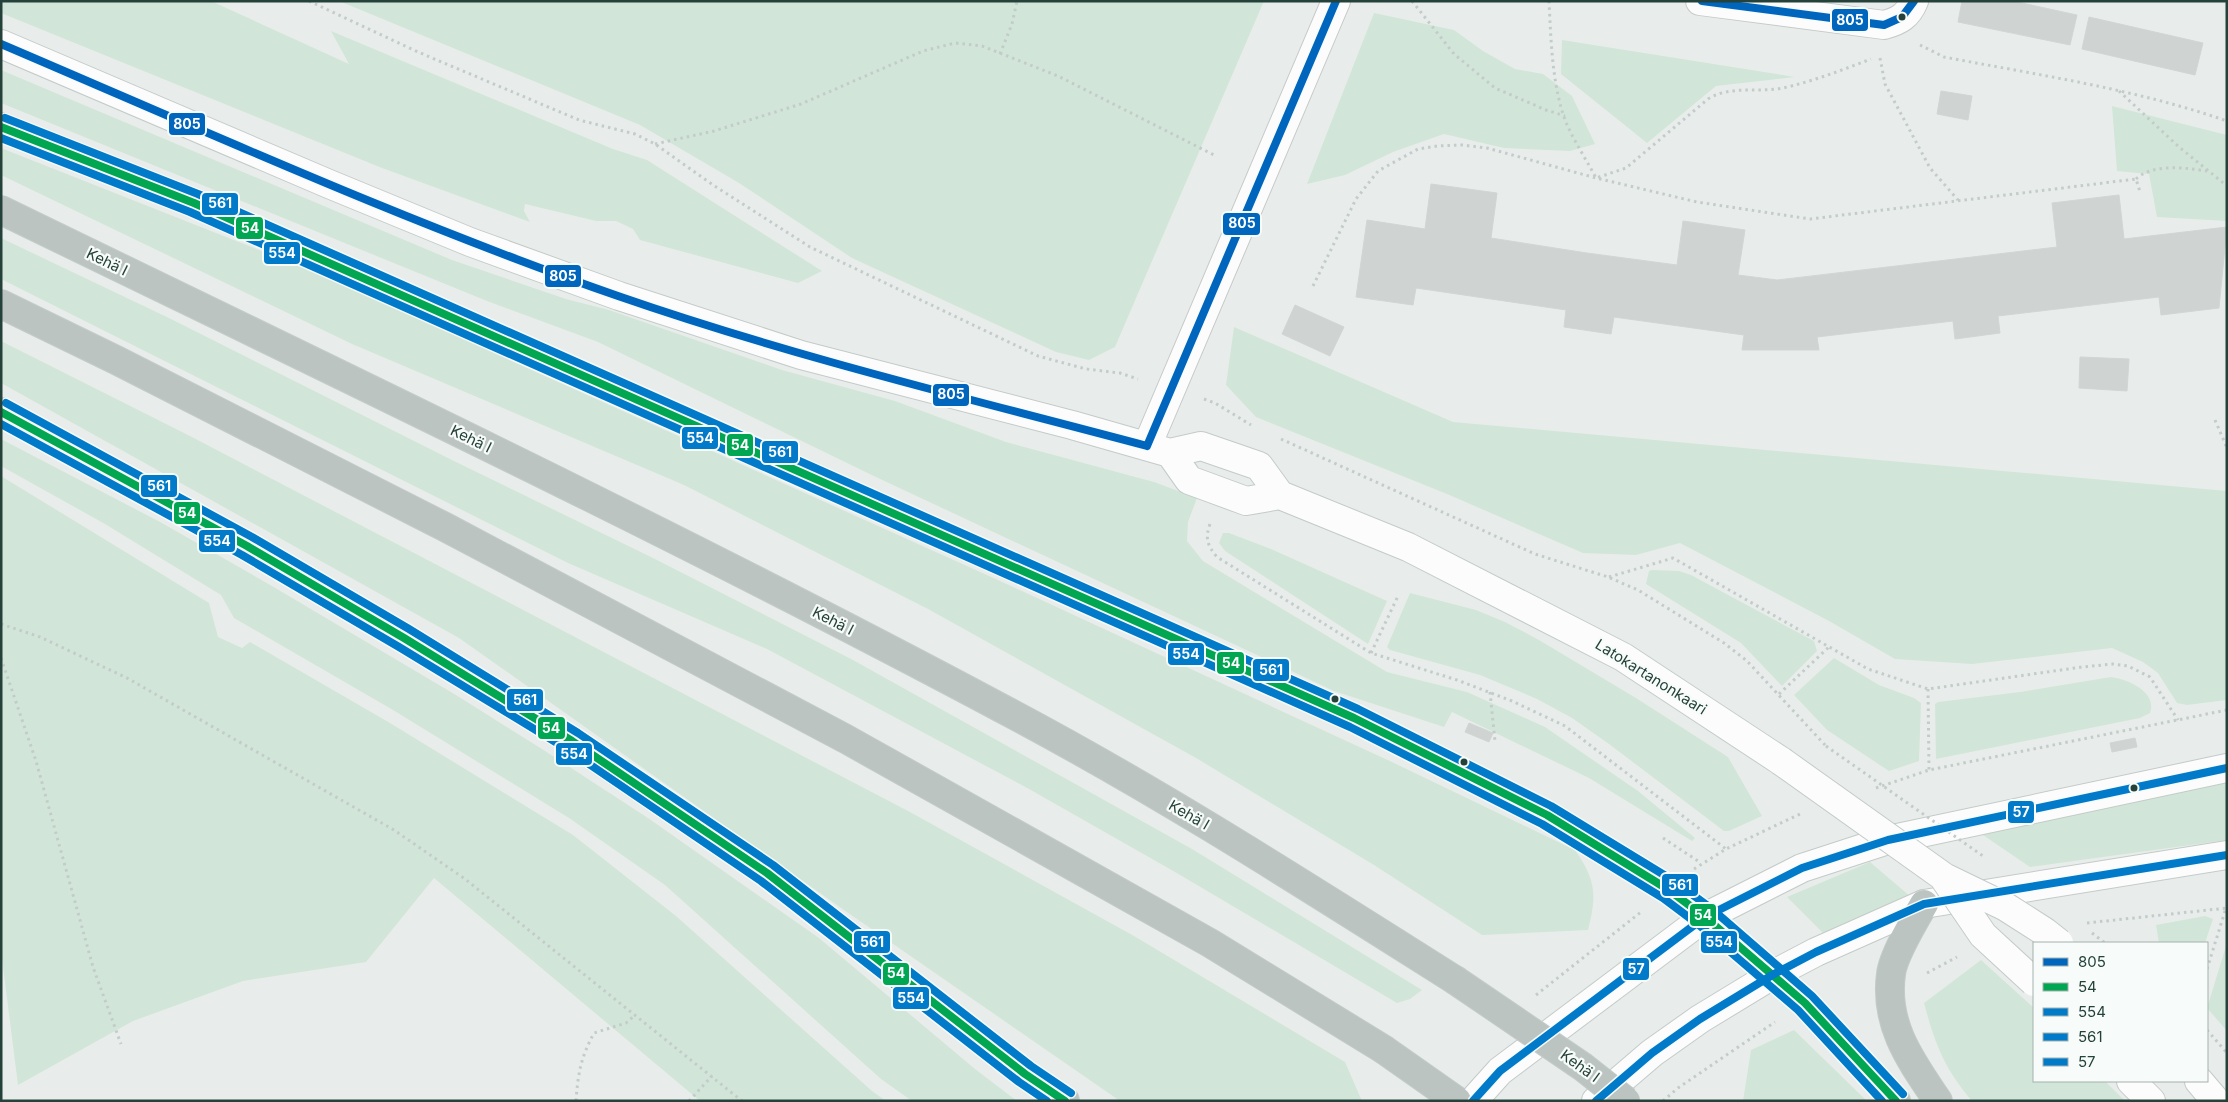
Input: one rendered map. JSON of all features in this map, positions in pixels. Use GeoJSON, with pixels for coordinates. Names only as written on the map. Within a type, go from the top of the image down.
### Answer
{"type":"FeatureCollection","features":[{"type":"Feature","properties":{"kind":"highway"},"geometry":{"type":"LineString","coordinates":[[1,126],[194,203],[1354,718],[1547,815],[1669,890],[1705,917],[1774,974],[1805,1003],[1896,1101]]}},
{"type":"Feature","properties":{"kind":"highway","name":"Kehä I"},"geometry":{"type":"LineString","coordinates":[[1,210],[530,468],[1004,709],[1215,829],[1455,980],[1583,1068],[1626,1101]]}},
{"type":"Feature","properties":{"kind":"highway"},"geometry":{"type":"LineString","coordinates":[[1,304],[116,360],[445,527],[846,739],[1210,944],[1383,1049],[1457,1101]]}},
{"type":"Feature","properties":{"kind":"highway"},"geometry":{"type":"LineString","coordinates":[[1,412],[246,546],[404,638],[572,741],[766,873],[1025,1074],[1065,1101]]}},
{"type":"Feature","properties":{"kind":"highway"},"geometry":{"type":"LineString","coordinates":[[1924,904],[1906,937],[1891,973],[1892,1019],[1909,1059],[1938,1101]]}},
{"type":"Feature","properties":{"kind":"street"},"geometry":{"type":"LineString","coordinates":[[1158,450],[1336,1]]}},
{"type":"Feature","properties":{"kind":"street"},"geometry":{"type":"LineString","coordinates":[[1700,1],[1884,25],[1898,21],[1908,13],[1914,1]]}},
{"type":"Feature","properties":{"kind":"street"},"geometry":{"type":"LineString","coordinates":[[1,44],[470,242],[619,296],[801,355],[1158,450],[1201,446],[1259,466],[1280,495],[1246,501],[1189,480],[1158,450]]}},
{"type":"Feature","properties":{"kind":"street","name":"Latokartanonkaari"},"geometry":{"type":"LineString","coordinates":[[1280,495],[1408,547],[1623,657],[1781,761],[1944,877],[2006,907],[2046,932],[2058,942]]}},
{"type":"Feature","properties":{"kind":"street"},"geometry":{"type":"LineString","coordinates":[[1473,1101],[1500,1071],[1705,917],[1802,868],[1888,840],[2227,768]]}},
{"type":"Feature","properties":{"kind":"street"},"geometry":{"type":"LineString","coordinates":[[1596,1101],[1652,1053],[1700,1018],[1774,974],[1816,952],[1924,904],[2227,855]]}},
{"type":"Feature","properties":{"kind":"street","name":"Latokartanonkaari"},"geometry":{"type":"LineString","coordinates":[[1944,877],[1983,935],[2033,981]]}},
{"type":"Feature","properties":{"kind":"street"},"geometry":{"type":"LineString","coordinates":[[2132,1082],[2151,1101]]}},
{"type":"Feature","properties":{"kind":"street"},"geometry":{"type":"LineString","coordinates":[[2200,1082],[2216,1101]]}},
{"type":"Feature","properties":{"kind":"path"},"geometry":{"type":"LineString","coordinates":[[309,1],[418,52],[578,120],[635,134],[655,144],[810,248],[1038,356],[1086,369],[1120,373]]}},
{"type":"Feature","properties":{"kind":"path"},"geometry":{"type":"LineString","coordinates":[[1000,54],[1012,24],[1017,1]]}},
{"type":"Feature","properties":{"kind":"path"},"geometry":{"type":"LineString","coordinates":[[1412,1],[1454,54],[1494,88],[1565,116]]}},
{"type":"Feature","properties":{"kind":"path"},"geometry":{"type":"LineString","coordinates":[[1549,1],[1552,48],[1559,95],[1568,126],[1596,178]]}},
{"type":"Feature","properties":{"kind":"path"},"geometry":{"type":"LineString","coordinates":[[1917,42],[1922,47],[1944,58],[2118,91],[2188,107],[2227,121]]}},
{"type":"Feature","properties":{"kind":"path"},"geometry":{"type":"LineString","coordinates":[[655,144],[714,131],[801,104],[923,51],[954,43],[982,46],[1058,76],[1214,155]]}},
{"type":"Feature","properties":{"kind":"path"},"geometry":{"type":"LineString","coordinates":[[1596,178],[1626,168],[1708,98],[1719,92],[1781,88],[1831,75],[1880,58],[1885,84],[1930,168],[1958,200]]}},
{"type":"Feature","properties":{"kind":"path"},"geometry":{"type":"LineString","coordinates":[[2118,91],[2227,186]]}},
{"type":"Feature","properties":{"kind":"path"},"geometry":{"type":"LineString","coordinates":[[1313,286],[1356,199],[1378,172],[1418,150],[1462,145],[1487,148],[1596,178],[1697,202],[1810,219],[2136,179],[2143,172],[2179,168],[2208,171]]}},
{"type":"Feature","properties":{"kind":"path"},"geometry":{"type":"LineString","coordinates":[[2136,179],[2140,192]]}},
{"type":"Feature","properties":{"kind":"path"},"geometry":{"type":"LineString","coordinates":[[1215,403],[1240,420],[1258,428]]}},
{"type":"Feature","properties":{"kind":"path"},"geometry":{"type":"LineString","coordinates":[[2216,420],[2227,448]]}},
{"type":"Feature","properties":{"kind":"path"},"geometry":{"type":"LineString","coordinates":[[1276,436],[1534,554],[1608,577],[1638,590],[1724,643],[1747,661],[1826,746],[1990,860]]}},
{"type":"Feature","properties":{"kind":"path"},"geometry":{"type":"LineString","coordinates":[[1211,520],[1206,534],[1207,545],[1217,557],[1371,653],[1490,692],[1565,726],[1726,849]]}},
{"type":"Feature","properties":{"kind":"path"},"geometry":{"type":"LineString","coordinates":[[1608,577],[1673,558],[1868,668],[1928,689],[2082,667],[2113,664],[2128,666],[2150,677],[2178,720]]}},
{"type":"Feature","properties":{"kind":"path"},"geometry":{"type":"LineString","coordinates":[[1371,653],[1398,596]]}},
{"type":"Feature","properties":{"kind":"path"},"geometry":{"type":"LineString","coordinates":[[1,624],[40,637],[127,678],[394,830],[465,879],[742,1101]]}},
{"type":"Feature","properties":{"kind":"path"},"geometry":{"type":"LineString","coordinates":[[1779,694],[1830,646]]}},
{"type":"Feature","properties":{"kind":"path"},"geometry":{"type":"LineString","coordinates":[[1,658],[36,761],[93,967],[121,1044]]}},
{"type":"Feature","properties":{"kind":"path"},"geometry":{"type":"LineString","coordinates":[[1928,689],[1929,770]]}},
{"type":"Feature","properties":{"kind":"path"},"geometry":{"type":"LineString","coordinates":[[1490,692],[1495,741]]}},
{"type":"Feature","properties":{"kind":"path"},"geometry":{"type":"LineString","coordinates":[[1874,789],[1929,770],[2227,710]]}},
{"type":"Feature","properties":{"kind":"path"},"geometry":{"type":"LineString","coordinates":[[1663,838],[1701,863],[1726,849],[1809,811]]}},
{"type":"Feature","properties":{"kind":"path"},"geometry":{"type":"LineString","coordinates":[[2208,967],[2226,908]]}},
{"type":"Feature","properties":{"kind":"path"},"geometry":{"type":"LineString","coordinates":[[2087,930],[2104,942]]}},
{"type":"Feature","properties":{"kind":"path"},"geometry":{"type":"LineString","coordinates":[[576,1101],[583,1054],[594,1033],[626,1023],[636,1015]]}},
{"type":"Feature","properties":{"kind":"path"},"geometry":{"type":"LineString","coordinates":[[1663,1101],[1678,1088],[1778,1020]]}},
{"type":"Feature","properties":{"kind":"path"},"geometry":{"type":"LineString","coordinates":[[2208,1031],[2227,1053]]}},
{"type":"Feature","properties":{"kind":"path"},"geometry":{"type":"LineString","coordinates":[[690,1101],[712,1076]]}},
{"type":"Feature","properties":{"kind":"green space"},"geometry":{"type":"Polygon","coordinates":[[[1,1],[211,1],[349,64],[331,31],[613,149],[647,160],[822,271],[798,283],[640,240],[633,229],[616,221],[596,221],[525,204],[524,211],[530,222],[382,168],[1,13],[1,1]]]}},
{"type":"Feature","properties":{"kind":"green space"},"geometry":{"type":"Polygon","coordinates":[[[339,1],[1264,1],[1115,347],[1089,360],[1056,352],[852,258],[739,183],[640,125],[339,1]]]}},
{"type":"Feature","properties":{"kind":"green space"},"geometry":{"type":"Polygon","coordinates":[[[1374,13],[1454,30],[1483,51],[1515,69],[1543,74],[1572,96],[1595,144],[1570,151],[1504,148],[1444,134],[1393,152],[1345,175],[1307,184],[1374,13]]]}},
{"type":"Feature","properties":{"kind":"green space"},"geometry":{"type":"Polygon","coordinates":[[[1562,40],[1795,77],[1716,86],[1647,143],[1561,74],[1562,40]]]}},
{"type":"Feature","properties":{"kind":"green space"},"geometry":{"type":"Polygon","coordinates":[[[1,70],[452,260],[566,299],[609,310],[782,370],[895,401],[1006,442],[1154,482],[1197,498],[1188,522],[1187,541],[1203,561],[1387,672],[1467,692],[1545,727],[1638,791],[1695,838],[1692,841],[1589,778],[1452,712],[1444,727],[1334,691],[878,478],[598,342],[487,301],[1,103],[1,70]]]}},
{"type":"Feature","properties":{"kind":"green space"},"geometry":{"type":"Polygon","coordinates":[[[2112,106],[2227,135],[2227,221],[2157,217],[2149,174],[2117,171],[2112,106]]]}},
{"type":"Feature","properties":{"kind":"green space"},"geometry":{"type":"Polygon","coordinates":[[[1,148],[307,269],[998,580],[1392,762],[1575,850],[1587,870],[1593,888],[1593,907],[1588,930],[1482,935],[1374,865],[1196,758],[928,609],[684,485],[352,344],[1,175],[1,148]]]}},
{"type":"Feature","properties":{"kind":"green space"},"geometry":{"type":"Polygon","coordinates":[[[1,238],[169,318],[454,461],[651,557],[853,660],[1192,849],[1422,990],[1410,999],[1397,1003],[1175,872],[1029,789],[767,649],[568,563],[1,279],[1,238]]]}},
{"type":"Feature","properties":{"kind":"green space"},"geometry":{"type":"Polygon","coordinates":[[[1234,327],[1453,422],[2227,491],[2227,700],[2187,705],[2177,703],[2158,673],[2143,662],[2112,648],[1972,664],[1895,659],[1829,621],[1680,543],[1636,555],[1583,553],[1447,494],[1256,417],[1226,385],[1234,327]]]}},
{"type":"Feature","properties":{"kind":"green space"},"geometry":{"type":"Polygon","coordinates":[[[1,341],[190,436],[910,812],[1134,936],[1345,1062],[1362,1101],[1120,1101],[844,910],[459,638],[1,383],[1,341]]]}},
{"type":"Feature","properties":{"kind":"green space"},"geometry":{"type":"Polygon","coordinates":[[[1,439],[162,523],[272,586],[456,695],[648,818],[819,938],[975,1069],[1017,1101],[912,1101],[881,1079],[665,885],[569,818],[393,710],[234,618],[221,595],[105,524],[1,466],[1,439]]]}},
{"type":"Feature","properties":{"kind":"green space"},"geometry":{"type":"Polygon","coordinates":[[[1,476],[209,603],[218,637],[242,648],[250,642],[390,723],[573,835],[676,916],[872,1091],[886,1101],[700,1101],[434,878],[366,962],[243,981],[133,1021],[18,1085],[1,951],[1,476]]]}},
{"type":"Feature","properties":{"kind":"green space"},"geometry":{"type":"Polygon","coordinates":[[[1223,533],[1229,533],[1271,549],[1387,601],[1368,644],[1225,551],[1219,543],[1223,533]]]}},
{"type":"Feature","properties":{"kind":"green space"},"geometry":{"type":"Polygon","coordinates":[[[1649,571],[1679,571],[1691,575],[1814,641],[1817,651],[1782,686],[1741,643],[1646,584],[1649,571]]]}},
{"type":"Feature","properties":{"kind":"green space"},"geometry":{"type":"Polygon","coordinates":[[[1410,593],[1476,610],[1505,622],[1636,698],[1728,757],[1762,816],[1729,831],[1724,831],[1609,744],[1572,718],[1537,699],[1480,675],[1390,650],[1387,647],[1410,593]]]}},
{"type":"Feature","properties":{"kind":"green space"},"geometry":{"type":"Polygon","coordinates":[[[1834,658],[1879,685],[1914,698],[1921,703],[1919,761],[1889,771],[1827,730],[1794,695],[1834,658]]]}},
{"type":"Feature","properties":{"kind":"green space"},"geometry":{"type":"Polygon","coordinates":[[[2111,677],[2132,683],[2145,692],[2151,705],[2150,713],[2140,718],[1936,759],[1935,704],[1938,702],[2020,692],[2111,677]]]}},
{"type":"Feature","properties":{"kind":"green space"},"geometry":{"type":"Polygon","coordinates":[[[2227,782],[2227,840],[2030,867],[1980,833],[2227,782]]]}},
{"type":"Feature","properties":{"kind":"green space"},"geometry":{"type":"Polygon","coordinates":[[[1870,862],[1911,897],[1823,933],[1787,897],[1870,862]]]}},
{"type":"Feature","properties":{"kind":"green space"},"geometry":{"type":"Polygon","coordinates":[[[2205,916],[2213,919],[2205,942],[2159,942],[2156,925],[2205,916]]]}},
{"type":"Feature","properties":{"kind":"green space"},"geometry":{"type":"Polygon","coordinates":[[[2227,943],[2227,1031],[2208,1009],[2227,943]]]}},
{"type":"Feature","properties":{"kind":"green space"},"geometry":{"type":"Polygon","coordinates":[[[1981,960],[2033,1007],[2033,1082],[2106,1082],[2125,1101],[1972,1101],[1947,1066],[1932,1031],[1924,1003],[1981,960]]]}},
{"type":"Feature","properties":{"kind":"green space"},"geometry":{"type":"Polygon","coordinates":[[[1794,1030],[1867,1101],[1743,1101],[1751,1050],[1794,1030]]]}},
{"type":"Feature","properties":{"kind":"building"},"geometry":{"type":"Polygon","coordinates":[[[1962,1],[2013,1],[2077,15],[2070,45],[1958,22],[1962,1]]]}},
{"type":"Feature","properties":{"kind":"building"},"geometry":{"type":"Polygon","coordinates":[[[2089,17],[2203,43],[2195,75],[2082,49],[2089,17]]]}},
{"type":"Feature","properties":{"kind":"building"},"geometry":{"type":"Polygon","coordinates":[[[1941,91],[1972,96],[1968,120],[1937,114],[1941,91]]]}},
{"type":"Feature","properties":{"kind":"building"},"geometry":{"type":"Polygon","coordinates":[[[1431,184],[1497,193],[1491,238],[1587,253],[1677,265],[1683,221],[1745,230],[1738,275],[1777,280],[2057,247],[2052,203],[2119,195],[2124,239],[2227,227],[2219,308],[2161,315],[2159,297],[1998,316],[2000,333],[1955,339],[1953,321],[1817,337],[1819,350],[1742,350],[1744,335],[1614,317],[1611,334],[1564,327],[1566,310],[1416,288],[1413,305],[1356,297],[1367,220],[1425,229],[1431,184]]]}},
{"type":"Feature","properties":{"kind":"building"},"geometry":{"type":"Polygon","coordinates":[[[1295,305],[1344,327],[1330,356],[1282,334],[1295,305]]]}},
{"type":"Feature","properties":{"kind":"building"},"geometry":{"type":"Polygon","coordinates":[[[2080,357],[2129,359],[2127,391],[2079,388],[2080,357]]]}},
{"type":"Feature","properties":{"kind":"building"},"geometry":{"type":"Polygon","coordinates":[[[1469,723],[1493,733],[1489,742],[1465,732],[1469,723]]]}},
{"type":"Feature","properties":{"kind":"building"},"geometry":{"type":"Polygon","coordinates":[[[2135,738],[2137,747],[2112,752],[2110,743],[2135,738]]]}},
{"type":"Feature","properties":{"kind":"transit line","name":"805"},"geometry":{"type":"LineString","coordinates":[[1147,446],[1336,1]]}},
{"type":"Feature","properties":{"kind":"transit line","name":"805"},"geometry":{"type":"LineString","coordinates":[[1702,1],[1884,25],[1902,17],[1914,1]]}},
{"type":"Feature","properties":{"kind":"transit line","name":"805"},"geometry":{"type":"LineString","coordinates":[[1,44],[384,207],[540,268],[618,296],[683,318],[815,357],[947,394],[1147,446]]}},
{"type":"Feature","properties":{"kind":"transit line","name":"561"},"geometry":{"type":"LineString","coordinates":[[5,118],[198,194],[1358,709],[1551,806],[1674,881],[1712,909],[1812,996],[1903,1094]]}},
{"type":"Feature","properties":{"kind":"transit line","name":"54"},"geometry":{"type":"LineString","coordinates":[[1,127],[194,203],[1354,718],[1547,815],[1669,890],[1705,917],[1805,1003],[1896,1101]]}},
{"type":"Feature","properties":{"kind":"transit line","name":"554"},"geometry":{"type":"LineString","coordinates":[[1,138],[190,212],[1350,727],[1542,824],[1663,898],[1699,925],[1798,1010],[1882,1101]]}},
{"type":"Feature","properties":{"kind":"transit line","name":"561"},"geometry":{"type":"LineString","coordinates":[[6,403],[252,537],[409,629],[578,733],[773,865],[1031,1066],[1071,1093]]}},
{"type":"Feature","properties":{"kind":"transit line","name":"54"},"geometry":{"type":"LineString","coordinates":[[1,412],[247,546],[404,638],[572,741],[767,873],[1025,1074],[1065,1101]]}},
{"type":"Feature","properties":{"kind":"transit line","name":"554"},"geometry":{"type":"LineString","coordinates":[[1,424],[242,555],[567,749],[761,881],[1019,1082],[1047,1101]]}},
{"type":"Feature","properties":{"kind":"transit line","name":"57"},"geometry":{"type":"LineString","coordinates":[[1473,1101],[1500,1071],[1705,917],[1802,868],[1888,840],[2227,768]]}},
{"type":"Feature","properties":{"kind":"transit line","name":"57"},"geometry":{"type":"LineString","coordinates":[[1596,1101],[1652,1053],[1700,1019],[1774,974],[1816,952],[1924,904],[2227,855]]}}]}
